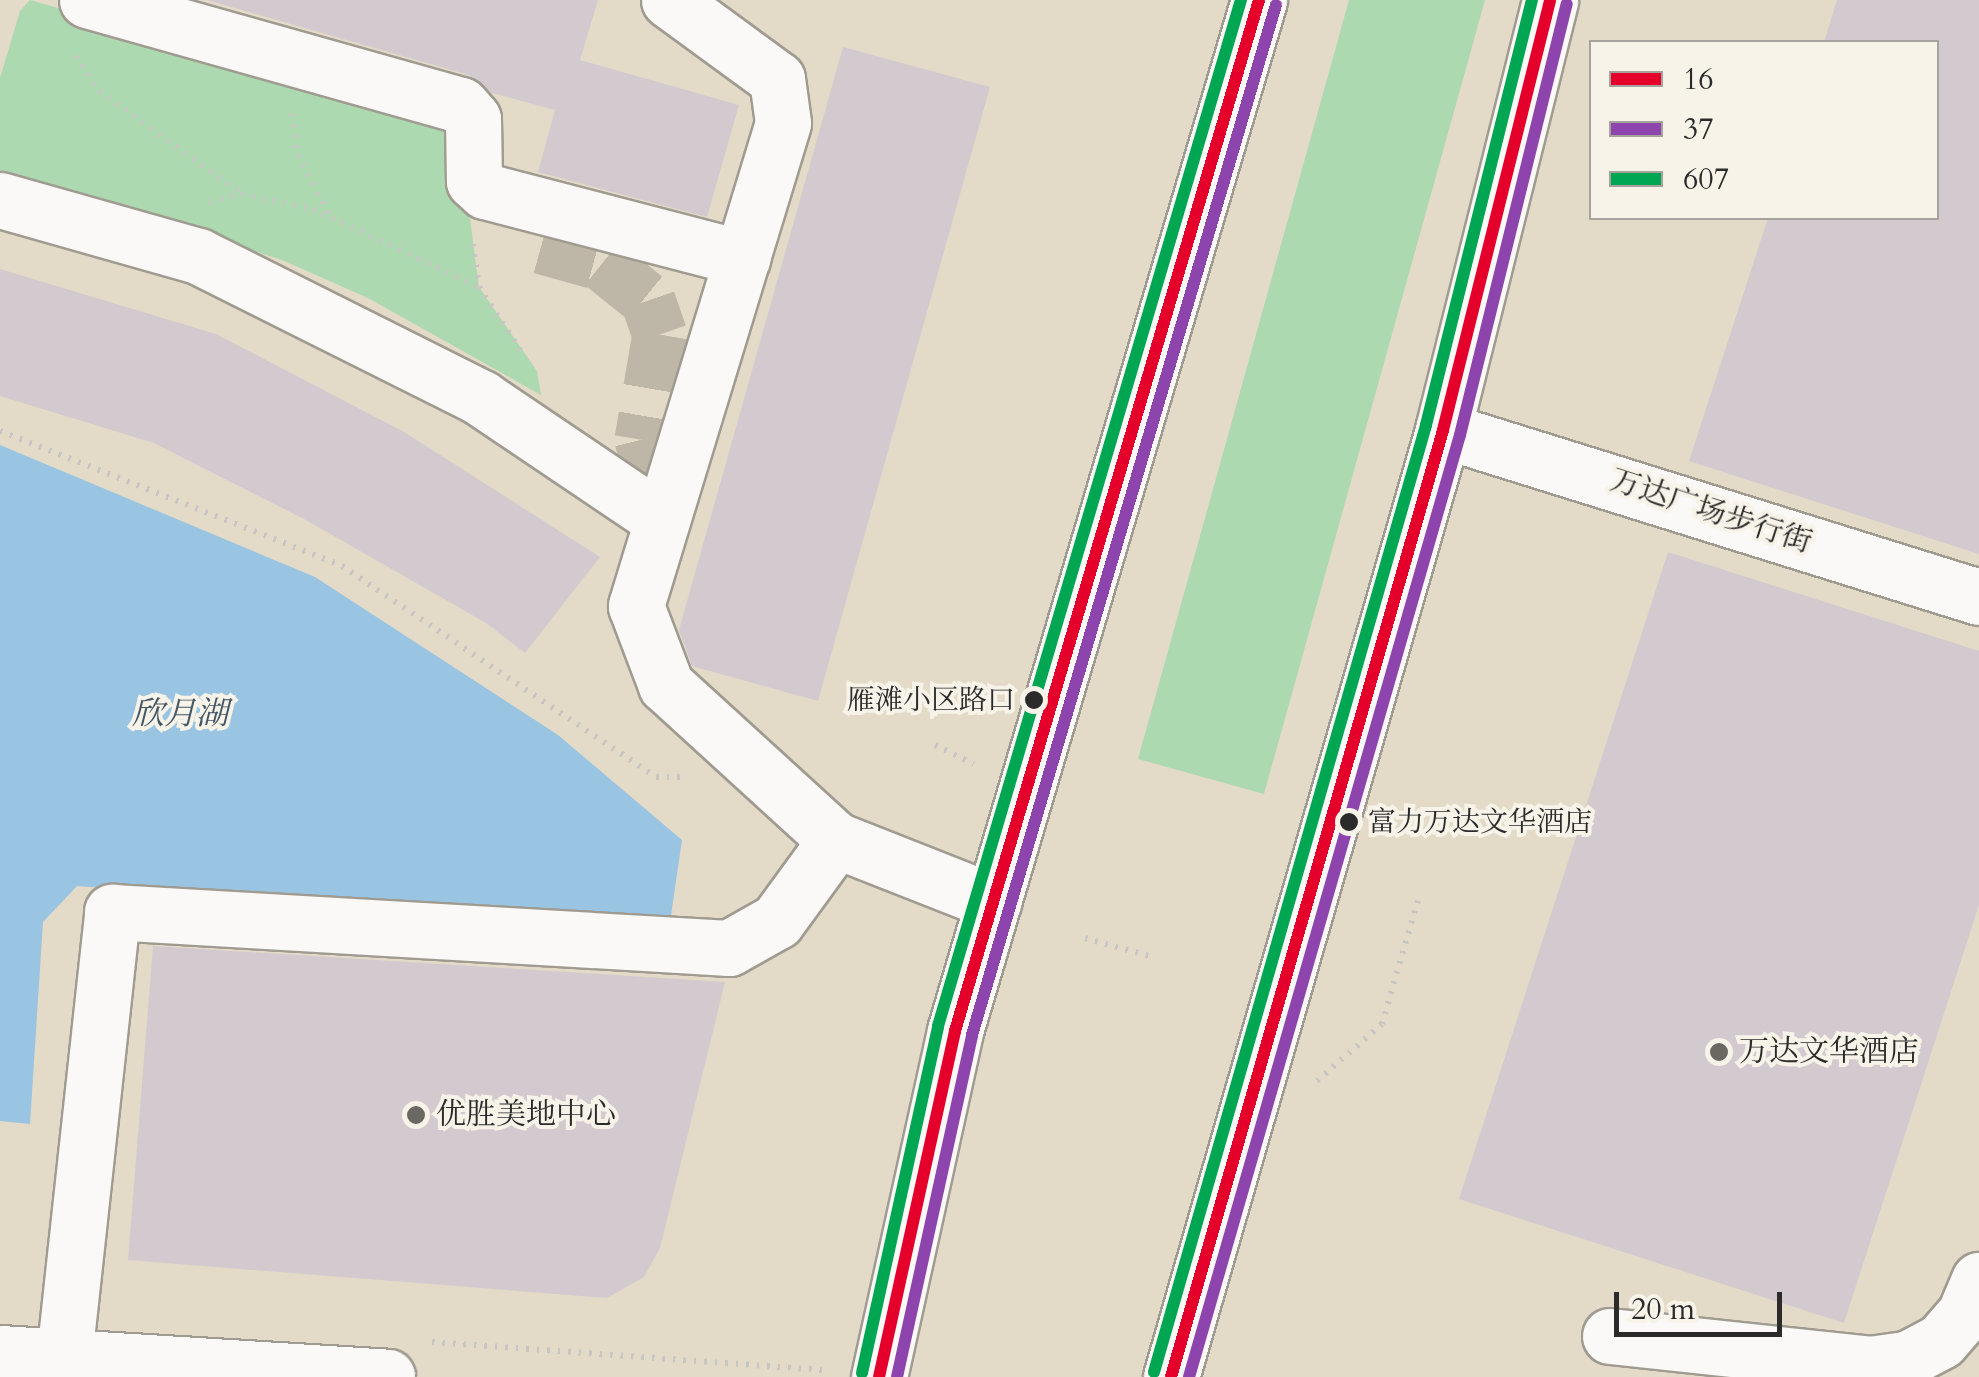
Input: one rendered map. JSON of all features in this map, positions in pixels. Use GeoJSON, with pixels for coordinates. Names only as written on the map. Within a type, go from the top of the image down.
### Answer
{"type":"FeatureCollection","features":[{"type":"Feature","properties":{"kind":"main road"},"geometry":{"type":"LineString","coordinates":[[669,0],[777,79],[783,124],[636,606],[666,685],[836,840],[992,902]]}},
{"type":"Feature","properties":{"kind":"main road"},"geometry":{"type":"LineString","coordinates":[[879,1375],[955,1031],[1259,0]]}},
{"type":"Feature","properties":{"kind":"main road"},"geometry":{"type":"LineString","coordinates":[[1170,1377],[1442,430],[1550,0]]}},
{"type":"Feature","properties":{"kind":"main road"},"geometry":{"type":"LineString","coordinates":[[80,22],[295,58],[462,105],[473,119],[474,181],[485,191],[742,258]]}},
{"type":"Feature","properties":{"kind":"main road"},"geometry":{"type":"LineString","coordinates":[[0,200],[198,256],[481,398],[662,520]]}},
{"type":"Feature","properties":{"kind":"main road","name":"万达广场步行街"},"geometry":{"type":"LineString","coordinates":[[1442,430],[1979,596]]}},
{"type":"Feature","properties":{"kind":"main road"},"geometry":{"type":"LineString","coordinates":[[64,1357],[112,912],[729,948],[777,921],[836,840]]}},
{"type":"Feature","properties":{"kind":"main road"},"geometry":{"type":"LineString","coordinates":[[1610,1336],[1888,1362],[1941,1341],[1966,1313],[1979,1280]]}},
{"type":"Feature","properties":{"kind":"main road"},"geometry":{"type":"LineString","coordinates":[[0,1353],[316,1375],[406,1359]]}},
{"type":"Feature","properties":{"kind":"path"},"geometry":{"type":"LineString","coordinates":[[80,22],[78,62],[99,91],[174,151],[242,194],[332,218],[479,287],[536,371],[546,442]]}},
{"type":"Feature","properties":{"kind":"path"},"geometry":{"type":"LineString","coordinates":[[295,58],[290,84],[298,155],[332,218]]}},
{"type":"Feature","properties":{"kind":"path"},"geometry":{"type":"LineString","coordinates":[[0,430],[342,566],[656,777]]}},
{"type":"Feature","properties":{"kind":"path"},"geometry":{"type":"LineString","coordinates":[[1309,1088],[1382,1024],[1419,897]]}},
{"type":"Feature","properties":{"kind":"path"},"geometry":{"type":"LineString","coordinates":[[1085,938],[1149,956]]}},
{"type":"Feature","properties":{"kind":"path"},"geometry":{"type":"LineString","coordinates":[[406,1359],[681,1364],[879,1375]]}},
{"type":"Feature","properties":{"kind":"green space"},"geometry":{"type":"Polygon","coordinates":[[[30,0],[457,121],[479,287],[537,371],[541,395],[368,298],[282,260],[0,170],[0,78],[20,11],[30,0]]]}},
{"type":"Feature","properties":{"kind":"green space"},"geometry":{"type":"Polygon","coordinates":[[[1349,0],[1485,0],[1264,794],[1138,759],[1349,0]]]}},
{"type":"Feature","properties":{"kind":"water","name":"欣月湖"},"geometry":{"type":"Polygon","coordinates":[[[0,445],[315,577],[558,735],[682,840],[669,929],[77,886],[43,922],[30,1124],[0,1121],[0,445]]]}},
{"type":"Feature","properties":{"kind":"building"},"geometry":{"type":"Polygon","coordinates":[[[207,0],[598,0],[580,60],[739,105],[707,217],[538,172],[555,110],[492,93],[469,75],[207,0]]]}},
{"type":"Feature","properties":{"kind":"building"},"geometry":{"type":"Polygon","coordinates":[[[1837,0],[1979,0],[1979,554],[1689,461],[1767,220],[1939,220],[1939,40],[1825,40],[1837,0]]]}},
{"type":"Feature","properties":{"kind":"building"},"geometry":{"type":"Polygon","coordinates":[[[843,47],[990,87],[818,701],[692,666],[679,630],[843,47]]]}},
{"type":"Feature","properties":{"kind":"building"},"geometry":{"type":"Polygon","coordinates":[[[0,269],[216,334],[404,432],[600,557],[525,653],[486,623],[304,519],[154,443],[0,396],[0,269]]]}},
{"type":"Feature","properties":{"kind":"building","name":"万达文华酒店"},"geometry":{"type":"Polygon","coordinates":[[[1668,552],[1979,651],[1979,905],[1844,1323],[1459,1199],[1668,552]]]}},
{"type":"Feature","properties":{"kind":"building","name":"优胜美地中心"},"geometry":{"type":"Polygon","coordinates":[[[153,946],[725,982],[660,1248],[644,1277],[607,1298],[128,1260],[153,946]]]}},
{"type":"Feature","properties":{"kind":"tunnel"},"geometry":{"type":"LineString","coordinates":[[541,246],[602,263],[648,300],[660,334],[642,439],[662,520]]}},
{"type":"Feature","properties":{"kind":"transit line","name":"607"},"geometry":{"type":"LineString","coordinates":[[862,1373],[938,1026],[1241,0]]}},
{"type":"Feature","properties":{"kind":"transit line","name":"16"},"geometry":{"type":"LineString","coordinates":[[879,1377],[955,1031],[1259,0]]}},
{"type":"Feature","properties":{"kind":"transit line","name":"607"},"geometry":{"type":"LineString","coordinates":[[1154,1372],[1426,425],[1532,0]]}},
{"type":"Feature","properties":{"kind":"transit line","name":"16"},"geometry":{"type":"LineString","coordinates":[[1171,1377],[1443,430],[1550,0]]}},
{"type":"Feature","properties":{"kind":"transit line","name":"37"},"geometry":{"type":"LineString","coordinates":[[1189,1377],[1460,435],[1567,4]]}},
{"type":"Feature","properties":{"kind":"transit line","name":"37"},"geometry":{"type":"LineString","coordinates":[[897,1377],[972,1035],[1276,5]]}},
{"type":"Feature","properties":{"kind":"place","name":"雁滩小区路口"},"geometry":{"type":"Point","coordinates":[1034,700]}},
{"type":"Feature","properties":{"kind":"place","name":"富力万达文华酒店"},"geometry":{"type":"Point","coordinates":[1349,822]}},
{"type":"Feature","properties":{"kind":"place","name":"万达文华酒店"},"geometry":{"type":"Point","coordinates":[1719,1052]}},
{"type":"Feature","properties":{"kind":"place","name":"优胜美地中心"},"geometry":{"type":"Point","coordinates":[416,1115]}}]}
